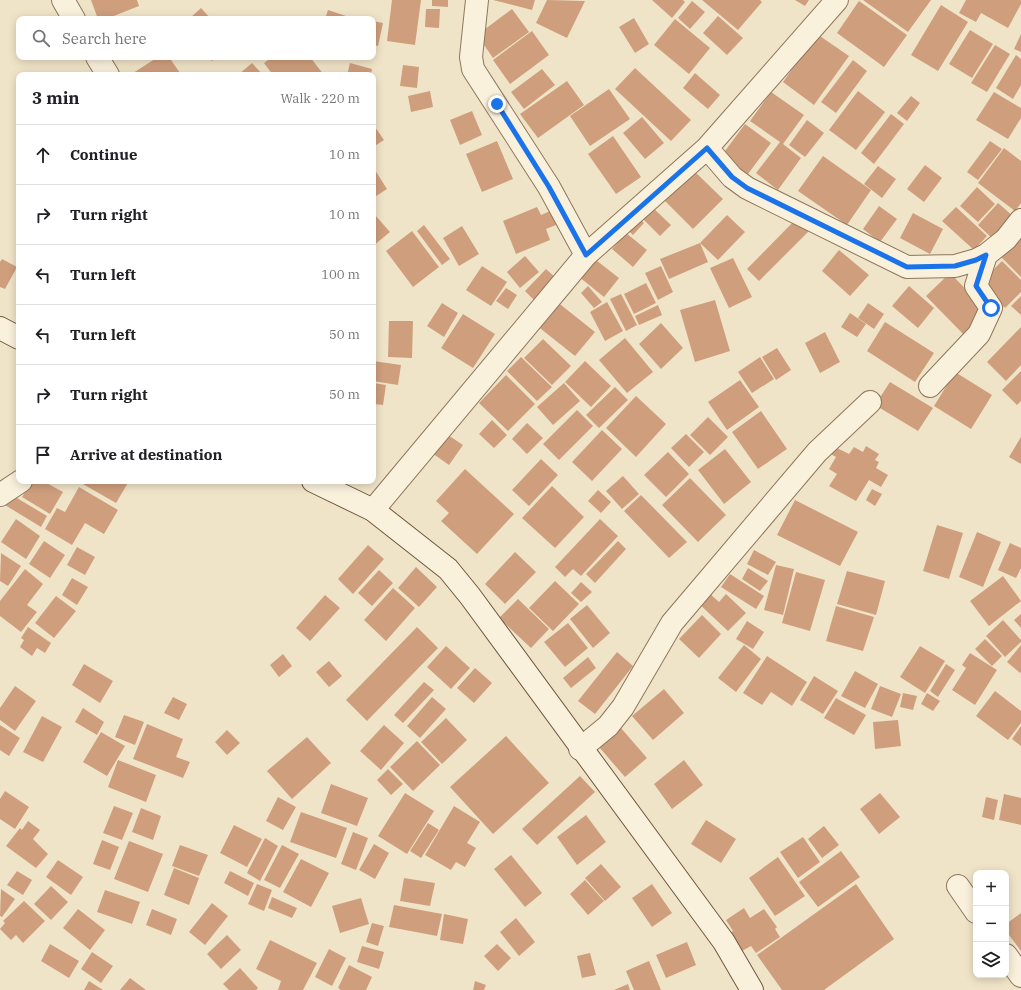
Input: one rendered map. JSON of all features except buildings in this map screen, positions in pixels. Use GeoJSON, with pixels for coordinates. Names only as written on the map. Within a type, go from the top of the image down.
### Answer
{"type":"FeatureCollection","features":[{"type":"Feature","properties":{"kind":"street"},"geometry":{"type":"LineString","coordinates":[[63,0],[72,16]]}},
{"type":"Feature","properties":{"kind":"street"},"geometry":{"type":"LineString","coordinates":[[477,0],[471,57],[473,69],[549,187],[586,255]]}},
{"type":"Feature","properties":{"kind":"street"},"geometry":{"type":"LineString","coordinates":[[373,510],[586,255],[707,148],[837,0]]}},
{"type":"Feature","properties":{"kind":"street"},"geometry":{"type":"LineString","coordinates":[[99,60],[106,72]]}},
{"type":"Feature","properties":{"kind":"street"},"geometry":{"type":"LineString","coordinates":[[707,148],[732,177],[747,188],[907,267],[955,266],[976,260],[986,255],[1006,239],[1021,220]]}},
{"type":"Feature","properties":{"kind":"street"},"geometry":{"type":"LineString","coordinates":[[930,386],[980,334],[986,321],[991,308],[976,286],[986,255]]}},
{"type":"Feature","properties":{"kind":"street"},"geometry":{"type":"LineString","coordinates":[[0,328],[16,336]]}},
{"type":"Feature","properties":{"kind":"street"},"geometry":{"type":"LineString","coordinates":[[580,749],[608,726],[623,707],[677,617],[817,452],[870,402]]}},
{"type":"Feature","properties":{"kind":"street"},"geometry":{"type":"LineString","coordinates":[[0,495],[16,484]]}},
{"type":"Feature","properties":{"kind":"street"},"geometry":{"type":"LineString","coordinates":[[319,484],[373,510],[448,569],[470,596],[580,749],[724,942],[746,988]]}},
{"type":"Feature","properties":{"kind":"street"},"geometry":{"type":"LineString","coordinates":[[958,886],[973,908]]}},
{"type":"Feature","properties":{"kind":"street"},"geometry":{"type":"LineString","coordinates":[[1009,958],[1021,976]]}},
{"type":"Feature","properties":{"kind":"route"},"geometry":{"type":"LineString","coordinates":[[497,104],[549,187],[574,236],[586,255],[707,148],[732,177],[747,188],[907,267],[955,266],[976,260],[986,255],[976,286],[991,308]]}}]}
